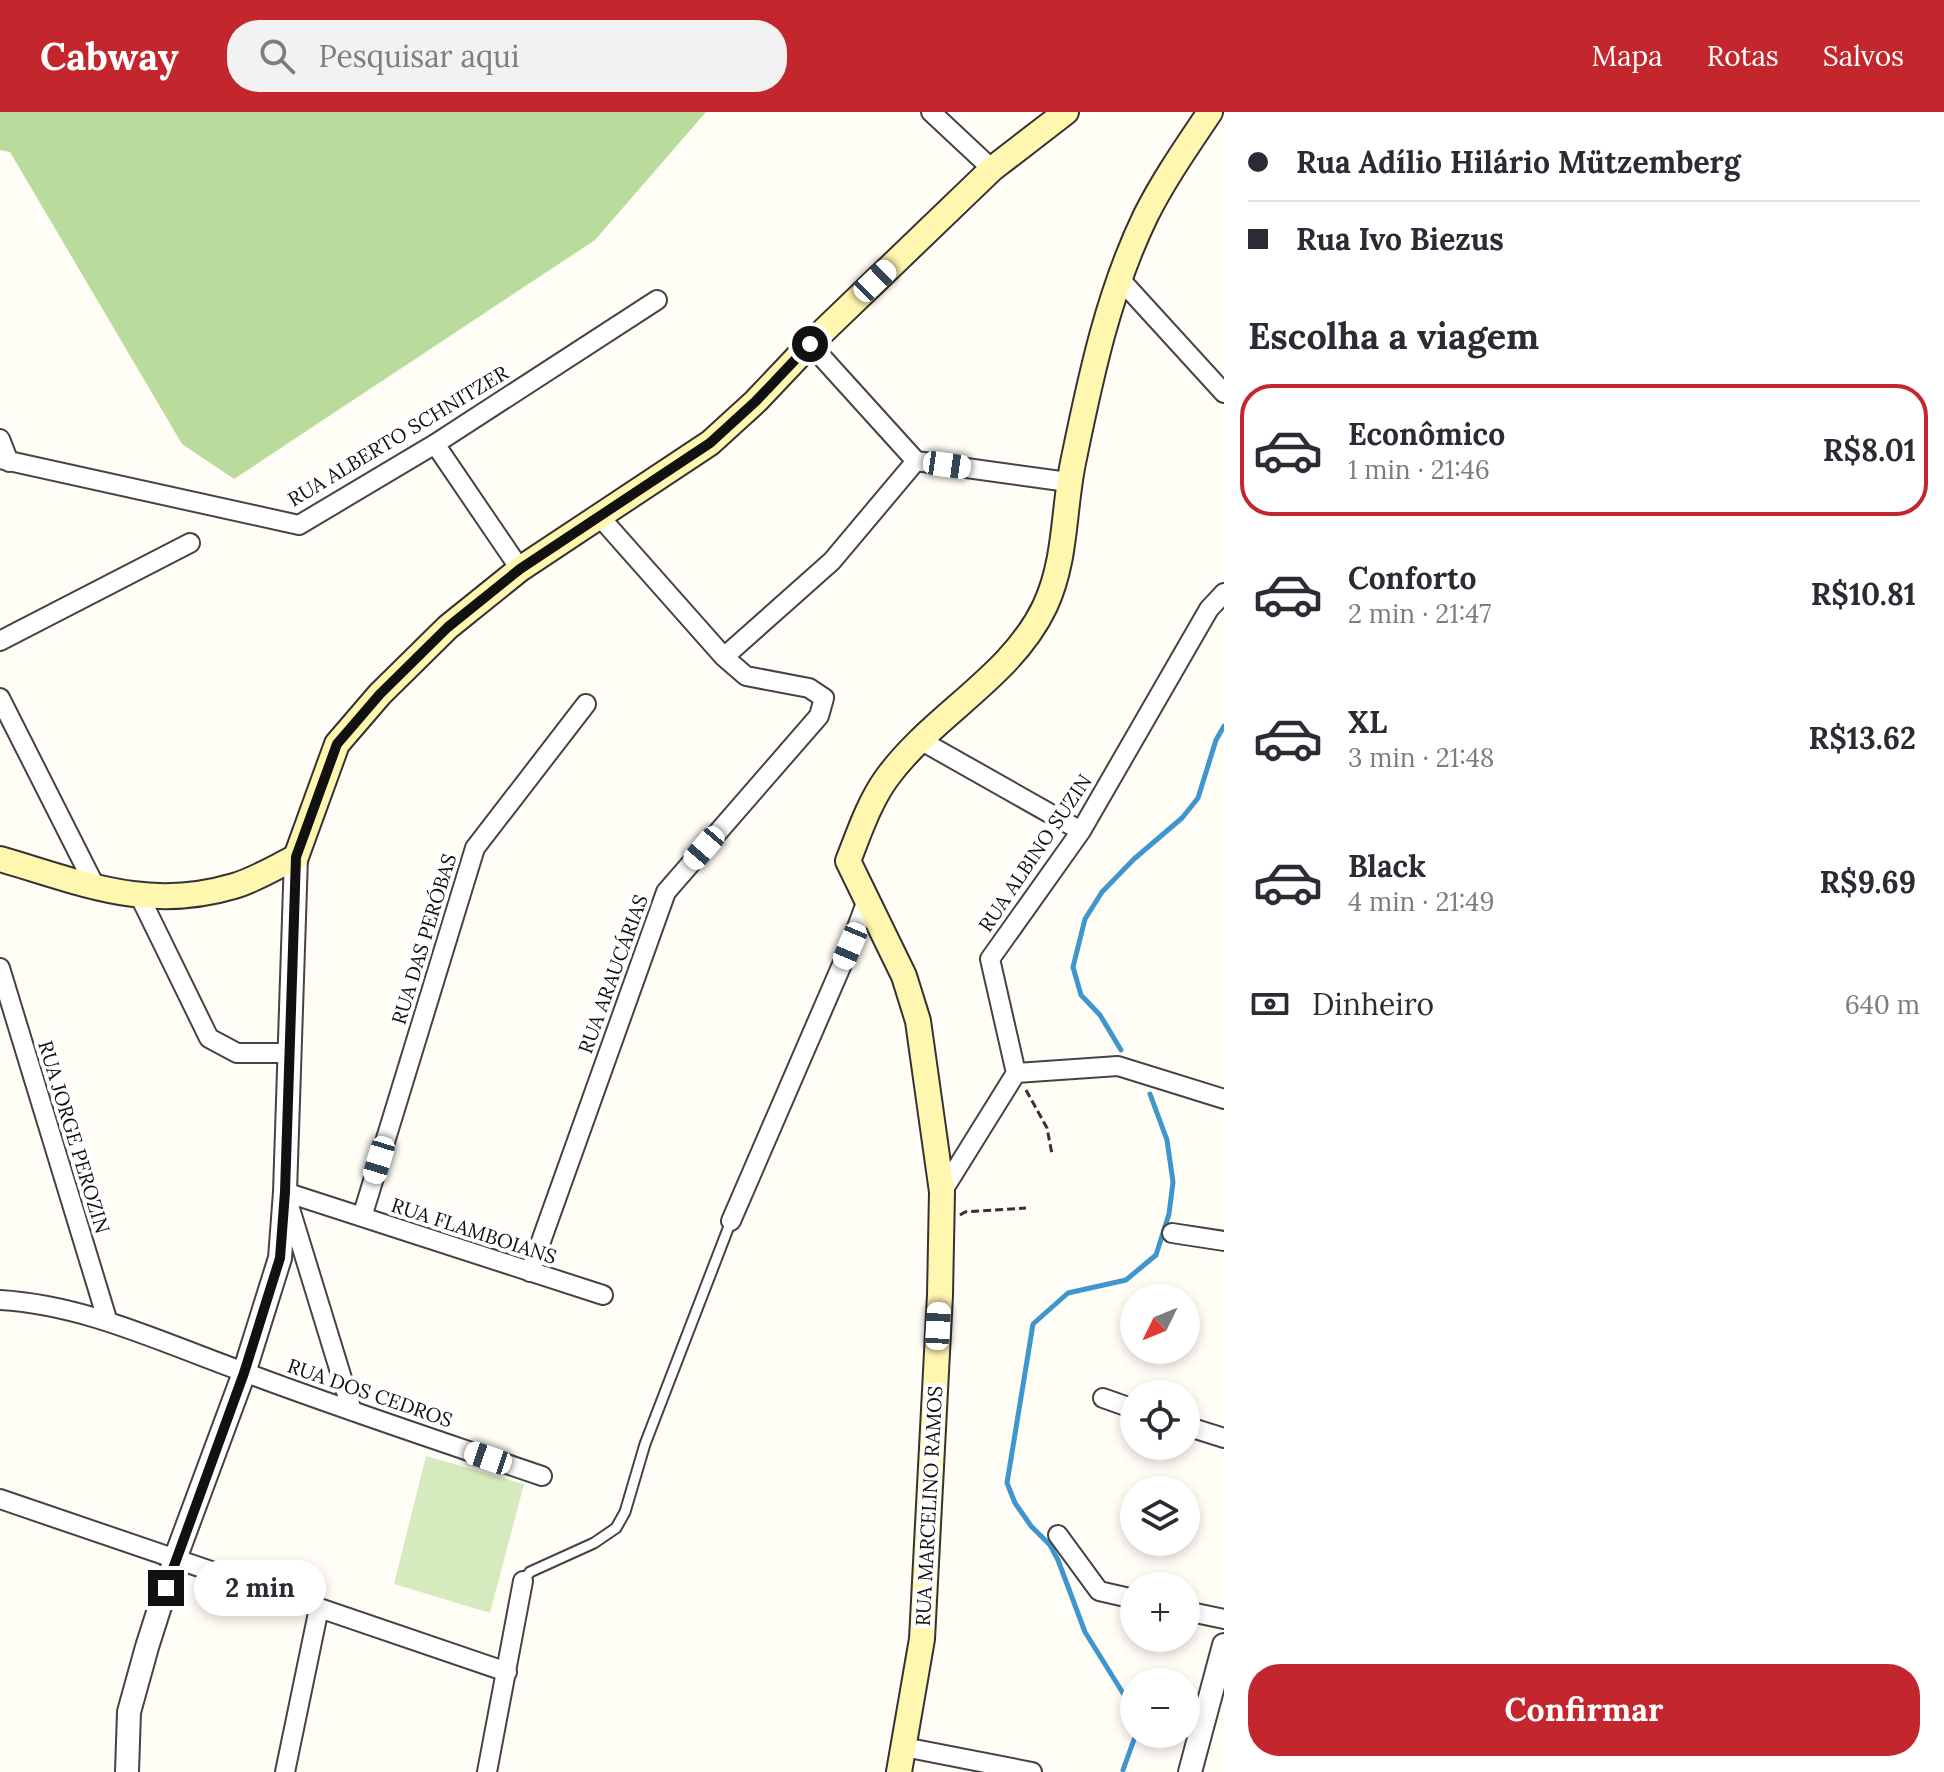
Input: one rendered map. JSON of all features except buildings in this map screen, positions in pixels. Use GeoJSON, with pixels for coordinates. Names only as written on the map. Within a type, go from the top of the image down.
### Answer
{"type":"FeatureCollection","features":[{"type":"Feature","properties":{"kind":"main road"},"geometry":{"type":"LineString","coordinates":[[0,859],[140,897],[183,897],[237,886],[296,857],[337,744],[380,694],[448,627],[520,569],[710,443],[992,169],[1066,112]]}},
{"type":"Feature","properties":{"kind":"main road","name":"RUA MARCELINO RAMOS"},"geometry":{"type":"LineString","coordinates":[[899,1772],[922,1639],[940,1295],[942,1192],[918,1021],[904,976],[848,861],[863,822],[885,780],[920,740],[996,671],[1032,630],[1047,603],[1063,555],[1068,482],[1091,374],[1119,278],[1147,213],[1210,112]]}},
{"type":"Feature","properties":{"kind":"street"},"geometry":{"type":"LineString","coordinates":[[931,112],[992,169]]}},
{"type":"Feature","properties":{"kind":"street"},"geometry":{"type":"LineString","coordinates":[[1119,278],[1224,393]]}},
{"type":"Feature","properties":{"kind":"street","name":"RUA ALBERTO SCHNITZER"},"geometry":{"type":"LineString","coordinates":[[5,460],[299,525],[435,444],[657,300]]}},
{"type":"Feature","properties":{"kind":"street"},"geometry":{"type":"LineString","coordinates":[[810,344],[916,461],[1068,482]]}},
{"type":"Feature","properties":{"kind":"street"},"geometry":{"type":"LineString","coordinates":[[0,439],[5,460]]}},
{"type":"Feature","properties":{"kind":"street"},"geometry":{"type":"LineString","coordinates":[[435,444],[520,569]]}},
{"type":"Feature","properties":{"kind":"street"},"geometry":{"type":"LineString","coordinates":[[724,657],[832,561],[916,461]]}},
{"type":"Feature","properties":{"kind":"street","name":"RUA ARAUCÁRIAS"},"geometry":{"type":"LineString","coordinates":[[530,1272],[666,892],[819,716],[824,698],[809,688],[746,676],[724,657],[600,517]]}},
{"type":"Feature","properties":{"kind":"street"},"geometry":{"type":"LineString","coordinates":[[0,641],[190,543]]}},
{"type":"Feature","properties":{"kind":"street","name":"RUA ALBINO SUZIN"},"geometry":{"type":"LineString","coordinates":[[1016,1073],[990,959],[1081,831],[1209,609],[1224,593]]}},
{"type":"Feature","properties":{"kind":"street"},"geometry":{"type":"LineString","coordinates":[[0,698],[95,886]]}},
{"type":"Feature","properties":{"kind":"street","name":"RUA DAS PERÓBAS"},"geometry":{"type":"LineString","coordinates":[[362,1217],[475,848],[586,704]]}},
{"type":"Feature","properties":{"kind":"street"},"geometry":{"type":"LineString","coordinates":[[920,740],[1081,831]]}},
{"type":"Feature","properties":{"kind":"street"},"geometry":{"type":"LineString","coordinates":[[127,1772],[129,1712],[175,1559],[244,1373],[280,1258],[296,857]]}},
{"type":"Feature","properties":{"kind":"street"},"geometry":{"type":"LineString","coordinates":[[140,897],[209,1038],[237,1053],[289,1053]]}},
{"type":"Feature","properties":{"kind":"street"},"geometry":{"type":"LineString","coordinates":[[731,1221],[867,900]]}},
{"type":"Feature","properties":{"kind":"street","name":"RUA JORGE PEROZIN"},"geometry":{"type":"LineString","coordinates":[[0,968],[107,1319]]}},
{"type":"Feature","properties":{"kind":"street"},"geometry":{"type":"LineString","coordinates":[[942,1192],[1016,1073],[1118,1066],[1224,1099]]}},
{"type":"Feature","properties":{"kind":"street"},"geometry":{"type":"LineString","coordinates":[[285,1192],[352,1411]]}},
{"type":"Feature","properties":{"kind":"street","name":"RUA FLAMBOIANS"},"geometry":{"type":"LineString","coordinates":[[285,1192],[603,1295]]}},
{"type":"Feature","properties":{"kind":"street"},"geometry":{"type":"LineString","coordinates":[[1172,1233],[1224,1241]]}},
{"type":"Feature","properties":{"kind":"street","name":"RUA DOS CEDROS"},"geometry":{"type":"LineString","coordinates":[[0,1300],[29,1302],[107,1319],[244,1373],[542,1476]]}},
{"type":"Feature","properties":{"kind":"street"},"geometry":{"type":"LineString","coordinates":[[1103,1398],[1120,1404]]}},
{"type":"Feature","properties":{"kind":"street"},"geometry":{"type":"LineString","coordinates":[[1200,1430],[1224,1438]]}},
{"type":"Feature","properties":{"kind":"street"},"geometry":{"type":"LineString","coordinates":[[0,1499],[507,1672]]}},
{"type":"Feature","properties":{"kind":"street"},"geometry":{"type":"LineString","coordinates":[[1058,1535],[1099,1591],[1120,1596]]}},
{"type":"Feature","properties":{"kind":"street"},"geometry":{"type":"LineString","coordinates":[[487,1772],[523,1581]]}},
{"type":"Feature","properties":{"kind":"street"},"geometry":{"type":"LineString","coordinates":[[285,1772],[319,1608]]}},
{"type":"Feature","properties":{"kind":"street"},"geometry":{"type":"LineString","coordinates":[[1200,1614],[1224,1619]]}},
{"type":"Feature","properties":{"kind":"street"},"geometry":{"type":"LineString","coordinates":[[1190,1772],[1224,1645]]}},
{"type":"Feature","properties":{"kind":"street"},"geometry":{"type":"LineString","coordinates":[[904,1747],[1024,1771]]}},
{"type":"Feature","properties":{"kind":"lane"},"geometry":{"type":"LineString","coordinates":[[523,1581],[530,1572],[594,1543],[616,1528],[625,1512],[660,1403],[731,1221]]}},
{"type":"Feature","properties":{"kind":"path"},"geometry":{"type":"LineString","coordinates":[[1016,1073],[1047,1128],[1052,1154]]}},
{"type":"Feature","properties":{"kind":"path"},"geometry":{"type":"LineString","coordinates":[[953,1218],[965,1212],[1026,1208]]}},
{"type":"Feature","properties":{"kind":"green space"},"geometry":{"type":"Polygon","coordinates":[[[0,112],[706,112],[595,240],[234,479],[182,444],[10,152],[0,150],[0,112]]]}},
{"type":"Feature","properties":{"kind":"green space"},"geometry":{"type":"Polygon","coordinates":[[[426,1456],[524,1484],[490,1613],[394,1584],[426,1456]]]}},
{"type":"Feature","properties":{"kind":"waterway"},"geometry":{"type":"LineString","coordinates":[[1121,1050],[1100,1015],[1081,995],[1073,967],[1085,919],[1102,892],[1134,859],[1182,818],[1198,798],[1216,740],[1224,726]]}},
{"type":"Feature","properties":{"kind":"waterway"},"geometry":{"type":"LineString","coordinates":[[1120,1688],[1085,1632],[1050,1545],[1031,1526],[1015,1503],[1007,1483],[1033,1324],[1068,1293],[1126,1280],[1156,1255],[1169,1214],[1173,1182],[1167,1140],[1150,1094]]}},
{"type":"Feature","properties":{"kind":"waterway"},"geometry":{"type":"LineString","coordinates":[[1123,1770],[1131,1748]]}},
{"type":"Feature","properties":{"kind":"route"},"geometry":{"type":"LineString","coordinates":[[166,1588],[244,1373],[280,1258],[296,857],[337,744],[380,694],[448,627],[520,569],[710,443],[756,401],[810,344]]}}]}
